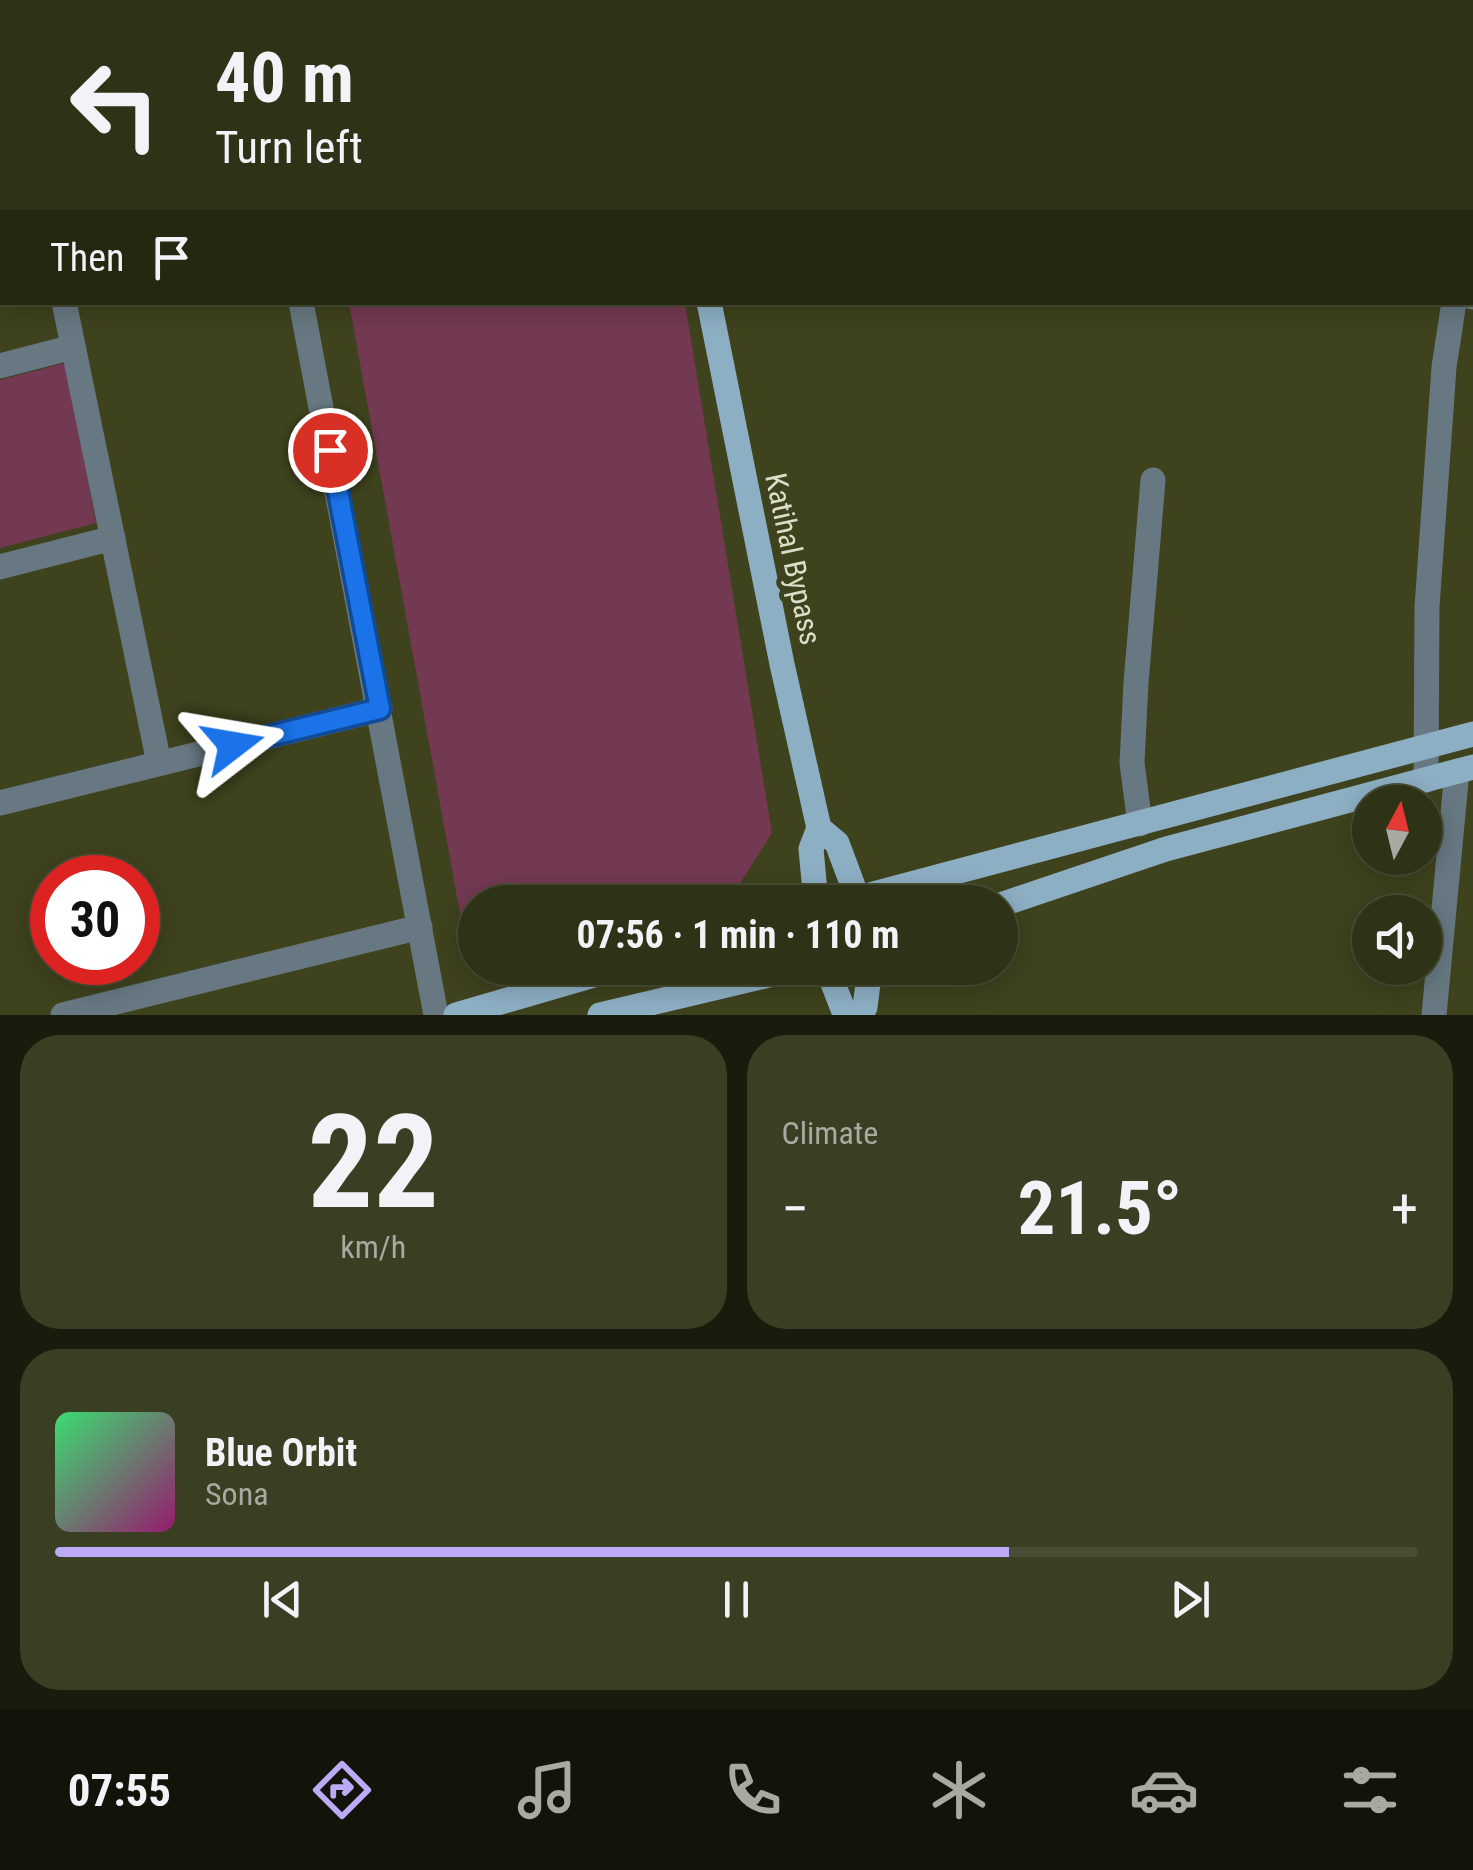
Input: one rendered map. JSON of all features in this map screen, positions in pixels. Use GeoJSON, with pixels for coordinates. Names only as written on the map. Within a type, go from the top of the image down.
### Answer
{"type":"FeatureCollection","features":[{"type":"Feature","properties":{"kind":"main road","name":"Katihal Bypass"},"geometry":{"type":"LineString","coordinates":[[710,305],[774,626],[820,828],[837,843],[849,885]]}},
{"type":"Feature","properties":{"kind":"main road"},"geometry":{"type":"LineString","coordinates":[[913,885],[1473,734]]}},
{"type":"Feature","properties":{"kind":"main road"},"geometry":{"type":"LineString","coordinates":[[1018,899],[1166,849],[1465,769]]}},
{"type":"Feature","properties":{"kind":"main road","name":"Katihal Bypass"},"geometry":{"type":"LineString","coordinates":[[814,885],[811,848],[820,828]]}},
{"type":"Feature","properties":{"kind":"main road"},"geometry":{"type":"LineString","coordinates":[[456,1015],[559,985]]}},
{"type":"Feature","properties":{"kind":"main road"},"geometry":{"type":"LineString","coordinates":[[600,1015],[727,985]]}},
{"type":"Feature","properties":{"kind":"main road"},"geometry":{"type":"LineString","coordinates":[[833,985],[843,1010],[850,1015]]}},
{"type":"Feature","properties":{"kind":"main road"},"geometry":{"type":"LineString","coordinates":[[861,1015],[868,985]]}},
{"type":"Feature","properties":{"kind":"street"},"geometry":{"type":"LineString","coordinates":[[65,305],[159,763]]}},
{"type":"Feature","properties":{"kind":"street"},"geometry":{"type":"LineString","coordinates":[[302,305],[436,1015]]}},
{"type":"Feature","properties":{"kind":"street"},"geometry":{"type":"LineString","coordinates":[[1426,780],[1427,608],[1444,366],[1454,305]]}},
{"type":"Feature","properties":{"kind":"street"},"geometry":{"type":"LineString","coordinates":[[0,366],[74,348]]}},
{"type":"Feature","properties":{"kind":"street"},"geometry":{"type":"LineString","coordinates":[[1140,824],[1132,763],[1153,480]]}},
{"type":"Feature","properties":{"kind":"street"},"geometry":{"type":"LineString","coordinates":[[0,567],[113,538]]}},
{"type":"Feature","properties":{"kind":"street"},"geometry":{"type":"LineString","coordinates":[[0,802],[380,709]]}},
{"type":"Feature","properties":{"kind":"street"},"geometry":{"type":"LineString","coordinates":[[1434,1015],[1465,769]]}},
{"type":"Feature","properties":{"kind":"street"},"geometry":{"type":"LineString","coordinates":[[63,1015],[420,927]]}},
{"type":"Feature","properties":{"kind":"shaded area"},"geometry":{"type":"Polygon","coordinates":[[[349,305],[685,305],[772,833],[739,885],[458,885],[458,902],[349,305]]]}},
{"type":"Feature","properties":{"kind":"shaded area"},"geometry":{"type":"Polygon","coordinates":[[[65,363],[96,523],[0,548],[0,380],[65,363]]]}},
{"type":"Feature","properties":{"kind":"route"},"geometry":{"type":"LineString","coordinates":[[233,745],[380,709],[330,450]]}}]}
